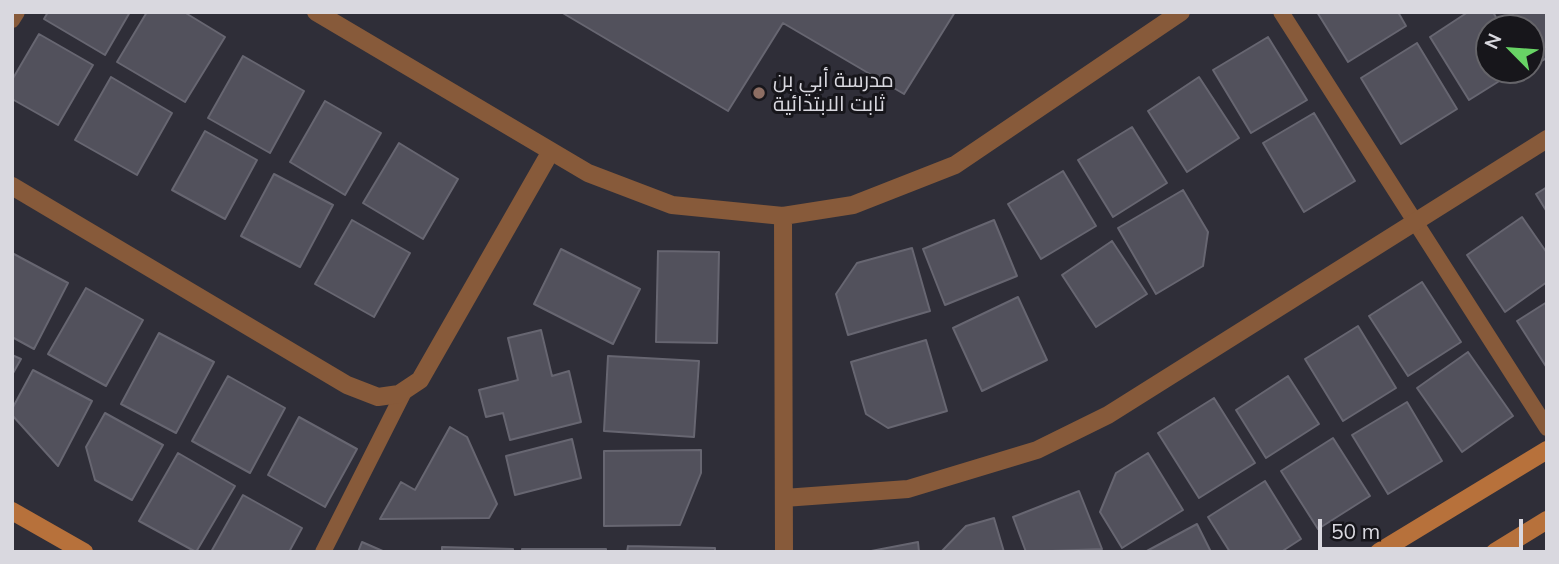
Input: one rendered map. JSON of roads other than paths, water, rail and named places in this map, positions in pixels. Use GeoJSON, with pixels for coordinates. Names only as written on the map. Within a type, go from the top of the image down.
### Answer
{"type":"FeatureCollection","features":[{"type":"Feature","properties":{"kind":"street"},"geometry":{"type":"LineString","coordinates":[[316,12],[588,173],[672,205],[783,216],[853,205],[955,165],[1181,12]]}},
{"type":"Feature","properties":{"kind":"street"},"geometry":{"type":"LineString","coordinates":[[784,498],[908,489],[1037,450],[1108,415],[1547,139]]}},
{"type":"Feature","properties":{"kind":"street"},"geometry":{"type":"LineString","coordinates":[[12,186],[348,385],[378,397],[399,394],[420,380],[551,151]]}},
{"type":"Feature","properties":{"kind":"street"},"geometry":{"type":"LineString","coordinates":[[783,216],[784,552]]}},
{"type":"Feature","properties":{"kind":"street"},"geometry":{"type":"LineString","coordinates":[[1379,552],[1547,450]]}},
{"type":"Feature","properties":{"kind":"street"},"geometry":{"type":"LineString","coordinates":[[12,511],[85,552]]}},
{"type":"Feature","properties":{"kind":"street"},"geometry":{"type":"LineString","coordinates":[[1495,552],[1547,520]]}},
{"type":"Feature","properties":{"kind":"lane"},"geometry":{"type":"LineString","coordinates":[[12,20],[17,12]]}},
{"type":"Feature","properties":{"kind":"lane"},"geometry":{"type":"LineString","coordinates":[[1282,12],[1547,428]]}},
{"type":"Feature","properties":{"kind":"lane"},"geometry":{"type":"LineString","coordinates":[[323,552],[405,390]]}},
{"type":"Feature","properties":{"kind":"place","name":"مدرسة أبي بن ثابت الابتدائية"},"geometry":{"type":"Point","coordinates":[759,93]}}]}
